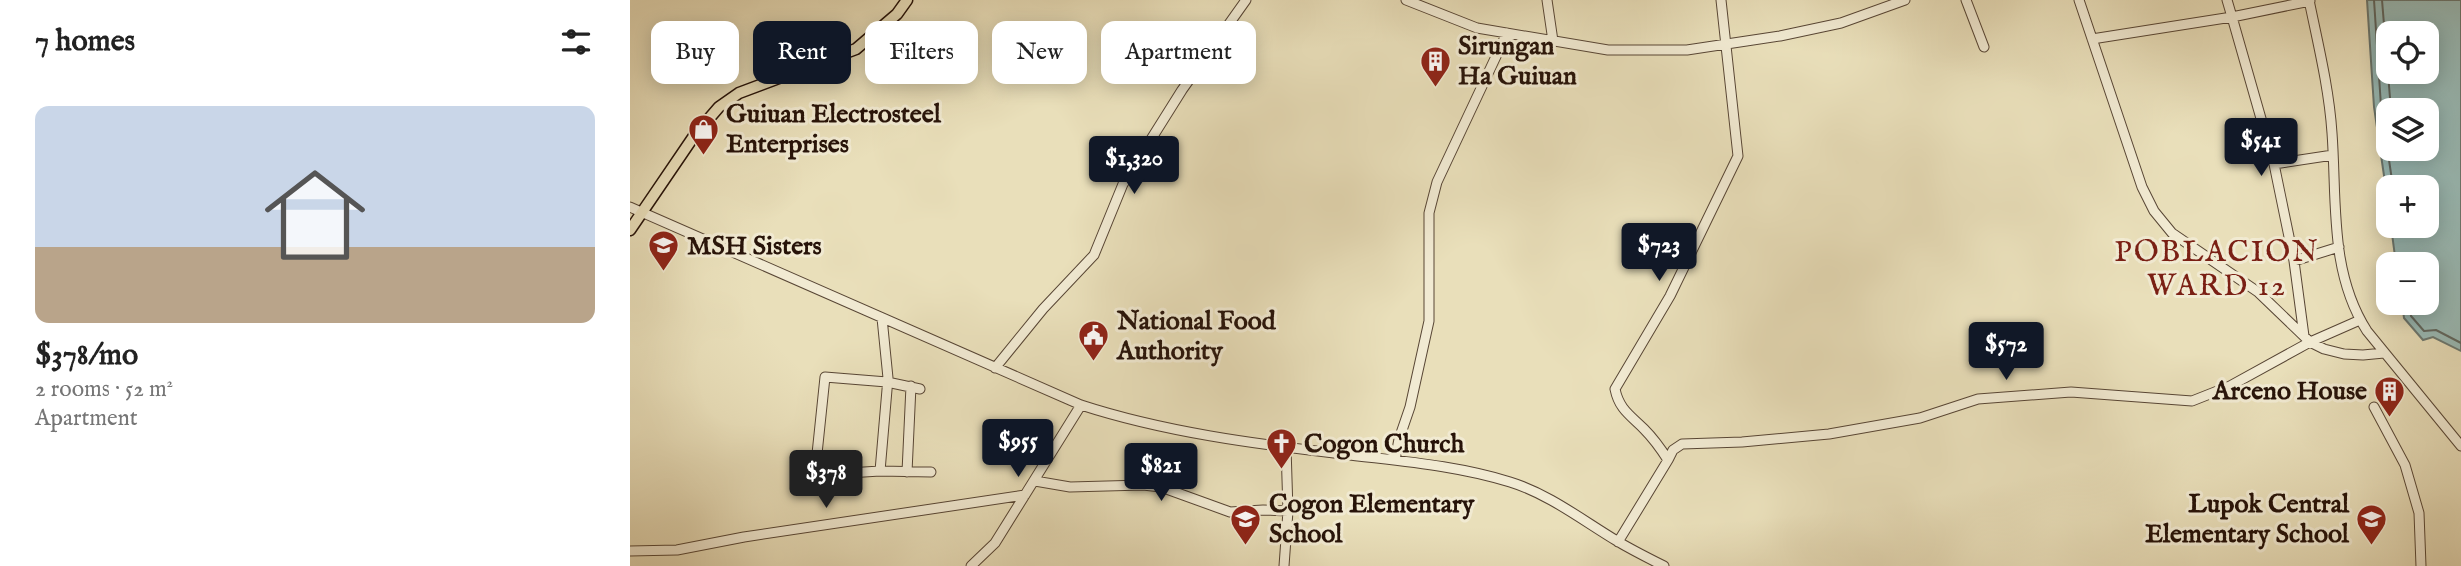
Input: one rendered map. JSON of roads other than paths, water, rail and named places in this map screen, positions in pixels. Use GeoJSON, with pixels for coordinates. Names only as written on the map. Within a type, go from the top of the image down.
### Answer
{"type":"FeatureCollection","features":[{"type":"Feature","properties":{"kind":"main road"},"geometry":{"type":"LineString","coordinates":[[630,230],[636,209],[719,107],[739,93],[856,49],[897,14],[907,0]]}},
{"type":"Feature","properties":{"kind":"street"},"geometry":{"type":"LineString","coordinates":[[995,368],[1043,309],[1094,255],[1123,184],[1182,90],[1247,0]]}},
{"type":"Feature","properties":{"kind":"street"},"geometry":{"type":"LineString","coordinates":[[1406,0],[1477,28],[1608,50],[1687,50],[1725,44],[1841,23],[1905,0]]}},
{"type":"Feature","properties":{"kind":"street"},"geometry":{"type":"LineString","coordinates":[[1547,0],[1553,41]]}},
{"type":"Feature","properties":{"kind":"street"},"geometry":{"type":"LineString","coordinates":[[1668,460],[1645,430],[1624,411],[1615,389],[1670,296],[1738,156],[1721,0]]}},
{"type":"Feature","properties":{"kind":"street"},"geometry":{"type":"LineString","coordinates":[[1966,0],[1984,47]]}},
{"type":"Feature","properties":{"kind":"street"},"geometry":{"type":"LineString","coordinates":[[2079,0],[2142,187],[2154,211],[2172,233],[2258,292],[2307,339],[2324,349],[2344,354],[2384,353]]}},
{"type":"Feature","properties":{"kind":"street"},"geometry":{"type":"LineString","coordinates":[[2227,0],[2274,164],[2307,339]]}},
{"type":"Feature","properties":{"kind":"street"},"geometry":{"type":"LineString","coordinates":[[2092,39],[2232,17],[2310,1],[2330,117],[2339,247],[2344,279],[2360,320],[2461,446]]}},
{"type":"Feature","properties":{"kind":"street"},"geometry":{"type":"LineString","coordinates":[[1395,460],[1429,321],[1429,213],[1437,182],[1507,33]]}},
{"type":"Feature","properties":{"kind":"street"},"geometry":{"type":"LineString","coordinates":[[2274,164],[2333,155]]}},
{"type":"Feature","properties":{"kind":"street"},"geometry":{"type":"LineString","coordinates":[[636,209],[995,368],[1118,418],[1286,447],[1476,473],[1511,482],[1547,497],[1618,542],[1664,566]]}},
{"type":"Feature","properties":{"kind":"street"},"geometry":{"type":"LineString","coordinates":[[2294,261],[2339,247]]}},
{"type":"Feature","properties":{"kind":"street"},"geometry":{"type":"LineString","coordinates":[[880,471],[887,382],[882,318]]}},
{"type":"Feature","properties":{"kind":"street"},"geometry":{"type":"LineString","coordinates":[[1618,542],[1674,450],[1682,444],[1829,434],[1920,418],[1978,399],[2071,392],[2192,401],[2230,386],[2307,339],[2360,320]]}},
{"type":"Feature","properties":{"kind":"street"},"geometry":{"type":"LineString","coordinates":[[907,472],[916,388],[887,382],[825,376],[815,473],[817,475],[880,471],[907,472],[931,472]]}},
{"type":"Feature","properties":{"kind":"street"},"geometry":{"type":"LineString","coordinates":[[971,566],[995,543],[1081,405]]}},
{"type":"Feature","properties":{"kind":"street"},"geometry":{"type":"LineString","coordinates":[[2374,407],[2405,465],[2416,501],[2421,566]]}},
{"type":"Feature","properties":{"kind":"street"},"geometry":{"type":"LineString","coordinates":[[1284,566],[1288,511],[1286,447]]}},
{"type":"Feature","properties":{"kind":"street"},"geometry":{"type":"LineString","coordinates":[[1661,449],[1674,450]]}},
{"type":"Feature","properties":{"kind":"street"},"geometry":{"type":"LineString","coordinates":[[1035,481],[1070,487],[1161,487],[1230,512],[1263,509],[1288,511]]}},
{"type":"Feature","properties":{"kind":"street"},"geometry":{"type":"LineString","coordinates":[[630,551],[677,550],[744,537],[1025,495]]}},
{"type":"Feature","properties":{"kind":"water"},"geometry":{"type":"Polygon","coordinates":[[[2367,0],[2461,0],[2461,351],[2433,337],[2423,340],[2404,318],[2404,315],[2439,315],[2439,252],[2394,252],[2393,238],[2439,238],[2439,175],[2384,175],[2382,161],[2439,161],[2439,98],[2376,98],[2376,121],[2367,0]]]}},
{"type":"Feature","properties":{"kind":"place","name":"Sirungan Ha Guiuan"},"geometry":{"type":"Point","coordinates":[1435,88]}},
{"type":"Feature","properties":{"kind":"place","name":"Guiuan Electrosteel Enterprises"},"geometry":{"type":"Point","coordinates":[703,156]}},
{"type":"Feature","properties":{"kind":"place","name":"MSH Sisters"},"geometry":{"type":"Point","coordinates":[664,273]}},
{"type":"Feature","properties":{"kind":"place","name":"National Food Authority"},"geometry":{"type":"Point","coordinates":[1094,363]}},
{"type":"Feature","properties":{"kind":"place","name":"Arceno House"},"geometry":{"type":"Point","coordinates":[2390,418]}},
{"type":"Feature","properties":{"kind":"place","name":"Cogon Church"},"geometry":{"type":"Point","coordinates":[1281,471]}},
{"type":"Feature","properties":{"kind":"place","name":"Cogon Elementary School"},"geometry":{"type":"Point","coordinates":[1246,546]}},
{"type":"Feature","properties":{"kind":"place","name":"Lupok Central Elementary School"},"geometry":{"type":"Point","coordinates":[2372,546]}},
{"type":"Feature","properties":{"kind":"district","name":"POBLACION WARD 12"},"geometry":{"type":"Point","coordinates":[2217,270]}}]}
